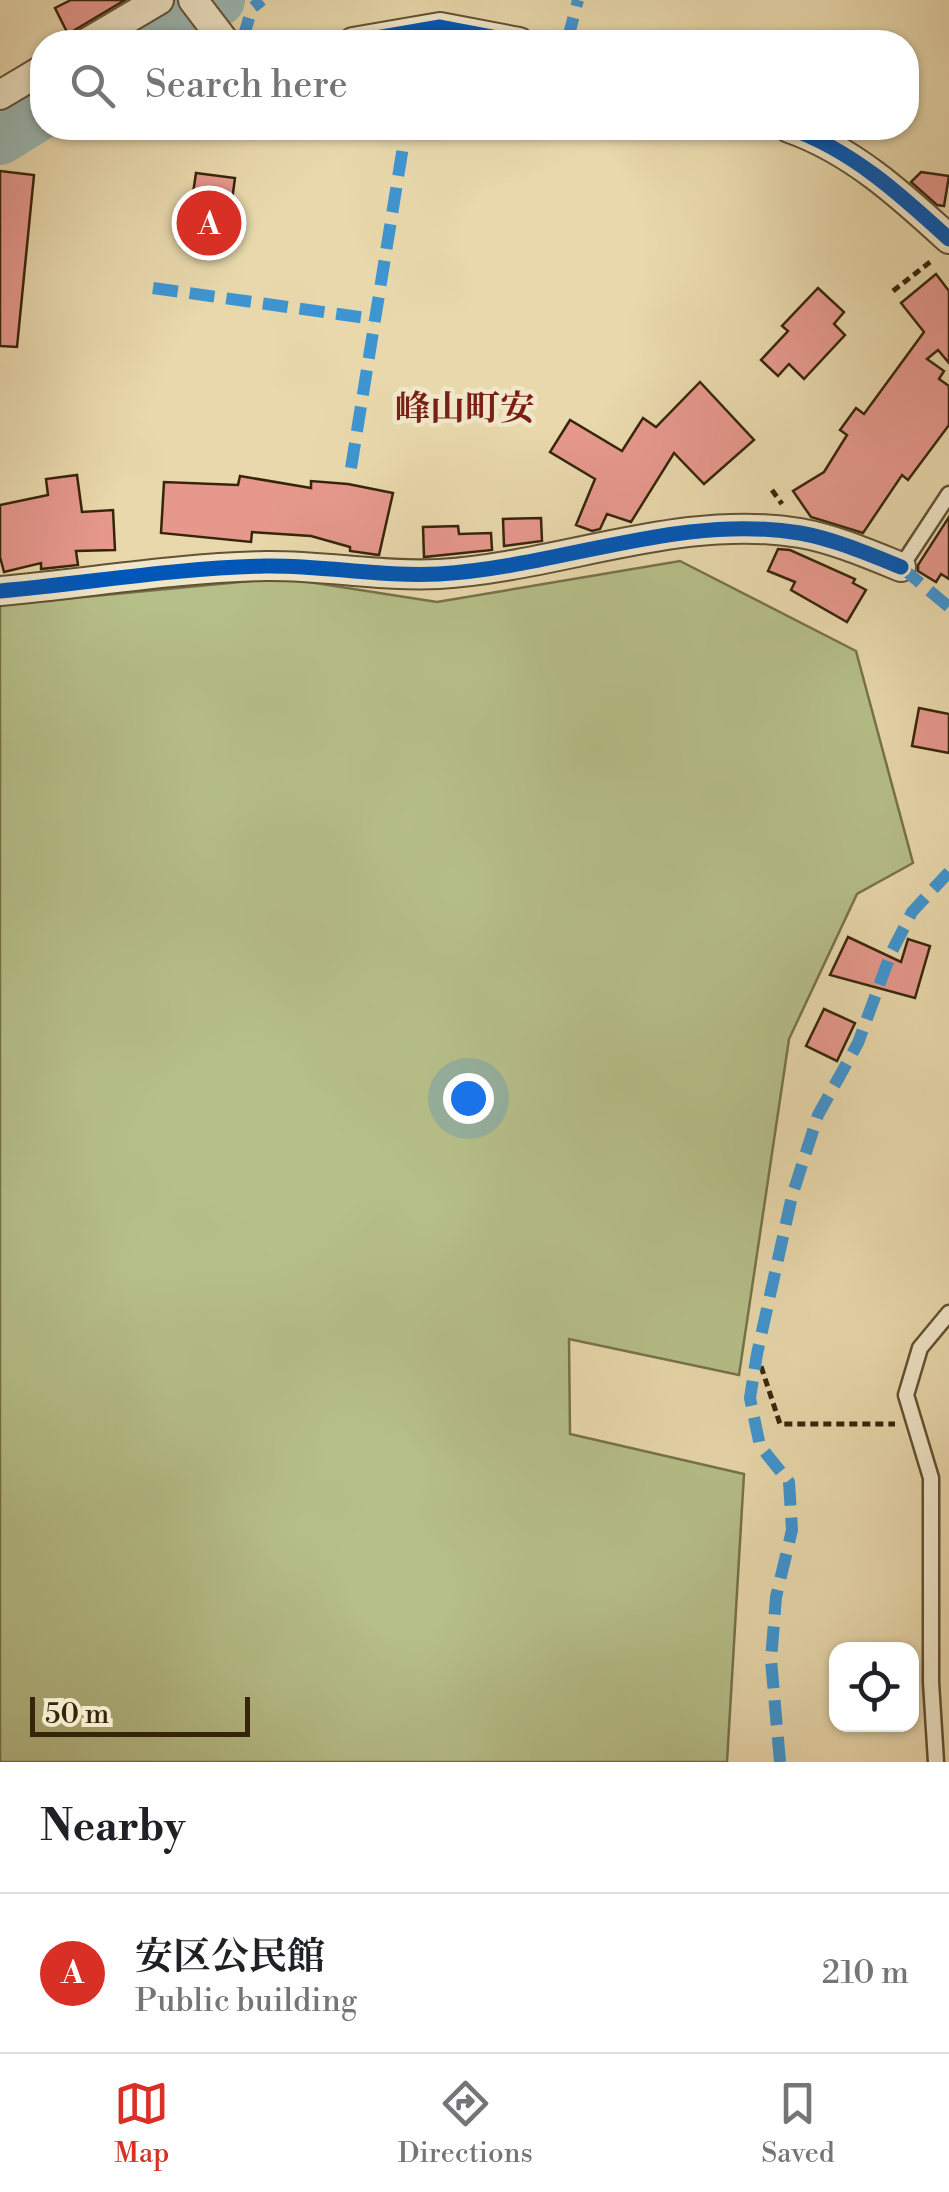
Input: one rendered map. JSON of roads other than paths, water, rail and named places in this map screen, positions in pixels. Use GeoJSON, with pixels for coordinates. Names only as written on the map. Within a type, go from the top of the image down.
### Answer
{"type":"FeatureCollection","features":[{"type":"Feature","properties":{"kind":"street"},"geometry":{"type":"LineString","coordinates":[[108,30],[159,0]]}},
{"type":"Feature","properties":{"kind":"street"},"geometry":{"type":"LineString","coordinates":[[192,0],[216,30]]}},
{"type":"Feature","properties":{"kind":"street"},"geometry":{"type":"LineString","coordinates":[[418,30],[440,26],[460,30]]}},
{"type":"Feature","properties":{"kind":"street"},"geometry":{"type":"LineString","coordinates":[[0,95],[30,77]]}},
{"type":"Feature","properties":{"kind":"street"},"geometry":{"type":"LineString","coordinates":[[816,140],[883,179],[942,248]]}},
{"type":"Feature","properties":{"kind":"street"},"geometry":{"type":"LineString","coordinates":[[0,591],[180,569],[270,566],[438,574],[556,558],[674,534],[740,528],[802,533],[901,568]]}},
{"type":"Feature","properties":{"kind":"lane"},"geometry":{"type":"LineString","coordinates":[[901,568],[949,494]]}},
{"type":"Feature","properties":{"kind":"lane"},"geometry":{"type":"LineString","coordinates":[[936,1762],[930,1646],[931,1478],[906,1395],[920,1348],[949,1313]]}},
{"type":"Feature","properties":{"kind":"waterway"},"geometry":{"type":"LineString","coordinates":[[175,30],[219,0]]}},
{"type":"Feature","properties":{"kind":"waterway"},"geometry":{"type":"LineString","coordinates":[[0,139],[30,120]]}},
{"type":"Feature","properties":{"kind":"place","name":"安区公民館"},"geometry":{"type":"Point","coordinates":[209,223]}},
{"type":"Feature","properties":{"kind":"district","name":"峰山町安"},"geometry":{"type":"Point","coordinates":[465,408]}}]}
